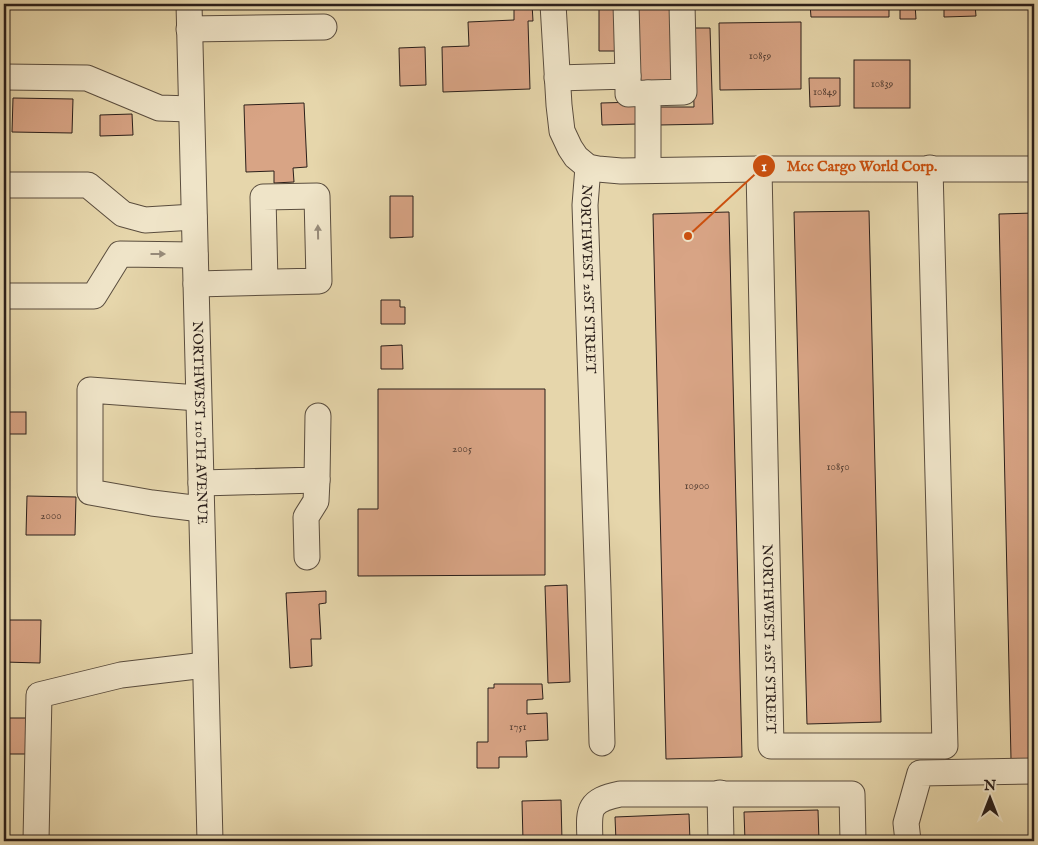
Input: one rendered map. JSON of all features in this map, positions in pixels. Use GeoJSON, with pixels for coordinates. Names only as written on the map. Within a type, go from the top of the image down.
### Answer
{"type":"FeatureCollection","features":[{"type":"Feature","properties":{"kind":"street","name":"NORTHWEST 110TH AVENUE"},"geometry":{"type":"LineString","coordinates":[[189,4],[210,841]]}},
{"type":"Feature","properties":{"kind":"street"},"geometry":{"type":"LineString","coordinates":[[554,4],[557,78],[562,131],[573,152],[588,166]]}},
{"type":"Feature","properties":{"kind":"street"},"geometry":{"type":"LineString","coordinates":[[626,4],[628,94],[684,92],[682,4]]}},
{"type":"Feature","properties":{"kind":"street"},"geometry":{"type":"LineString","coordinates":[[189,29],[324,27]]}},
{"type":"Feature","properties":{"kind":"street"},"geometry":{"type":"LineString","coordinates":[[557,78],[628,76]]}},
{"type":"Feature","properties":{"kind":"street"},"geometry":{"type":"LineString","coordinates":[[4,78],[87,78],[158,108],[191,109]]}},
{"type":"Feature","properties":{"kind":"street"},"geometry":{"type":"LineString","coordinates":[[648,93],[648,170]]}},
{"type":"Feature","properties":{"kind":"street","name":"NORTHWEST 21ST STREET"},"geometry":{"type":"LineString","coordinates":[[602,743],[585,205],[588,166],[610,170],[1034,169]]}},
{"type":"Feature","properties":{"kind":"street","name":"NORTHWEST 21ST STREET"},"geometry":{"type":"LineString","coordinates":[[758,169],[771,746],[945,746],[930,168]]}},
{"type":"Feature","properties":{"kind":"street"},"geometry":{"type":"LineString","coordinates":[[4,184],[88,184],[123,214],[145,220],[194,218]]}},
{"type":"Feature","properties":{"kind":"street"},"geometry":{"type":"LineString","coordinates":[[196,284],[265,282],[319,280],[317,196],[263,197],[265,282]]}},
{"type":"Feature","properties":{"kind":"street"},"geometry":{"type":"LineString","coordinates":[[4,296],[94,296],[120,254],[195,255]]}},
{"type":"Feature","properties":{"kind":"street"},"geometry":{"type":"LineString","coordinates":[[198,398],[90,390],[90,492],[201,509]]}},
{"type":"Feature","properties":{"kind":"street"},"geometry":{"type":"LineString","coordinates":[[307,557],[306,517],[316,501],[318,416]]}},
{"type":"Feature","properties":{"kind":"street"},"geometry":{"type":"LineString","coordinates":[[201,483],[317,480]]}},
{"type":"Feature","properties":{"kind":"street"},"geometry":{"type":"LineString","coordinates":[[36,841],[39,695],[121,676],[205,665]]}},
{"type":"Feature","properties":{"kind":"street"},"geometry":{"type":"LineString","coordinates":[[908,841],[906,823],[920,772],[1034,771]]}},
{"type":"Feature","properties":{"kind":"street"},"geometry":{"type":"LineString","coordinates":[[720,793],[721,841]]}},
{"type":"Feature","properties":{"kind":"street"},"geometry":{"type":"LineString","coordinates":[[590,841],[589,816],[592,808],[598,802],[608,797],[620,794],[720,793],[852,794],[853,841]]}},
{"type":"Feature","properties":{"kind":"building"},"geometry":{"type":"Polygon","coordinates":[[[514,4],[532,4],[533,21],[528,21],[530,89],[443,92],[442,47],[469,46],[468,22],[514,20],[514,4]]]}},
{"type":"Feature","properties":{"kind":"building"},"geometry":{"type":"Polygon","coordinates":[[[599,4],[617,4],[618,51],[599,51],[599,4]]]}},
{"type":"Feature","properties":{"kind":"building"},"geometry":{"type":"Polygon","coordinates":[[[636,4],[671,4],[673,82],[638,83],[636,4]]]}},
{"type":"Feature","properties":{"kind":"building"},"geometry":{"type":"Polygon","coordinates":[[[810,4],[889,4],[889,17],[811,17],[810,4]]]}},
{"type":"Feature","properties":{"kind":"building"},"geometry":{"type":"Polygon","coordinates":[[[900,4],[915,4],[916,19],[900,19],[900,4]]]}},
{"type":"Feature","properties":{"kind":"building"},"geometry":{"type":"Polygon","coordinates":[[[944,4],[975,4],[976,16],[944,17],[944,4]]]}},
{"type":"Feature","properties":{"kind":"building"},"geometry":{"type":"Polygon","coordinates":[[[801,22],[801,89],[720,90],[719,23],[801,22]]]}},
{"type":"Feature","properties":{"kind":"building"},"geometry":{"type":"Polygon","coordinates":[[[692,28],[710,28],[713,124],[659,125],[659,107],[694,107],[692,28]]]}},
{"type":"Feature","properties":{"kind":"building"},"geometry":{"type":"Polygon","coordinates":[[[425,47],[426,85],[400,86],[399,48],[425,47]]]}},
{"type":"Feature","properties":{"kind":"building"},"geometry":{"type":"Polygon","coordinates":[[[854,60],[910,60],[910,108],[854,108],[854,60]]]}},
{"type":"Feature","properties":{"kind":"building"},"geometry":{"type":"Polygon","coordinates":[[[809,78],[840,78],[840,106],[810,107],[809,78]]]}},
{"type":"Feature","properties":{"kind":"building"},"geometry":{"type":"Polygon","coordinates":[[[13,98],[73,99],[72,133],[12,132],[13,98]]]}},
{"type":"Feature","properties":{"kind":"building"},"geometry":{"type":"Polygon","coordinates":[[[637,102],[637,124],[602,125],[601,103],[637,102]]]}},
{"type":"Feature","properties":{"kind":"building"},"geometry":{"type":"Polygon","coordinates":[[[304,103],[307,167],[293,168],[294,182],[274,183],[274,171],[246,172],[244,105],[304,103]]]}},
{"type":"Feature","properties":{"kind":"building"},"geometry":{"type":"Polygon","coordinates":[[[132,114],[133,135],[100,136],[100,115],[132,114]]]}},
{"type":"Feature","properties":{"kind":"building"},"geometry":{"type":"Polygon","coordinates":[[[390,196],[413,196],[413,237],[390,238],[390,196]]]}},
{"type":"Feature","properties":{"kind":"building"},"geometry":{"type":"Polygon","coordinates":[[[869,211],[881,722],[807,724],[794,212],[869,211]]]}},
{"type":"Feature","properties":{"kind":"building"},"geometry":{"type":"Polygon","coordinates":[[[729,212],[742,757],[666,759],[653,214],[729,212]]]}},
{"type":"Feature","properties":{"kind":"building"},"geometry":{"type":"Polygon","coordinates":[[[1034,213],[1034,759],[1011,759],[999,214],[1034,213]]]}},
{"type":"Feature","properties":{"kind":"building"},"geometry":{"type":"Polygon","coordinates":[[[381,300],[400,300],[400,307],[405,307],[405,324],[381,324],[381,300]]]}},
{"type":"Feature","properties":{"kind":"building"},"geometry":{"type":"Polygon","coordinates":[[[402,345],[403,369],[381,369],[381,346],[402,345]]]}},
{"type":"Feature","properties":{"kind":"building"},"geometry":{"type":"Polygon","coordinates":[[[378,389],[545,389],[545,575],[358,576],[358,509],[378,509],[378,389]]]}},
{"type":"Feature","properties":{"kind":"building"},"geometry":{"type":"Polygon","coordinates":[[[4,412],[26,412],[26,434],[4,434],[4,412]]]}},
{"type":"Feature","properties":{"kind":"building"},"geometry":{"type":"Polygon","coordinates":[[[27,496],[76,497],[75,535],[26,535],[27,496]]]}},
{"type":"Feature","properties":{"kind":"building"},"geometry":{"type":"Polygon","coordinates":[[[567,585],[570,682],[548,683],[545,586],[567,585]]]}},
{"type":"Feature","properties":{"kind":"building"},"geometry":{"type":"Polygon","coordinates":[[[326,591],[326,603],[319,604],[321,639],[311,639],[312,666],[290,668],[286,593],[326,591]]]}},
{"type":"Feature","properties":{"kind":"building"},"geometry":{"type":"Polygon","coordinates":[[[4,620],[41,620],[40,663],[4,662],[4,620]]]}},
{"type":"Feature","properties":{"kind":"building"},"geometry":{"type":"Polygon","coordinates":[[[494,684],[542,684],[543,699],[527,700],[527,714],[547,713],[548,740],[526,741],[527,757],[499,757],[499,768],[477,768],[477,742],[488,742],[488,688],[494,688],[494,684]]]}},
{"type":"Feature","properties":{"kind":"building"},"geometry":{"type":"Polygon","coordinates":[[[5,718],[34,718],[35,754],[6,754],[5,718]]]}},
{"type":"Feature","properties":{"kind":"building"},"geometry":{"type":"Polygon","coordinates":[[[561,800],[562,841],[523,841],[522,801],[561,800]]]}},
{"type":"Feature","properties":{"kind":"building"},"geometry":{"type":"Polygon","coordinates":[[[818,810],[819,841],[745,841],[744,812],[818,810]]]}},
{"type":"Feature","properties":{"kind":"building"},"geometry":{"type":"Polygon","coordinates":[[[689,814],[690,841],[616,841],[615,817],[689,814]]]}},
{"type":"Feature","properties":{"kind":"place","name":"Mcc Cargo World Corp."},"geometry":{"type":"Point","coordinates":[688,236]}}]}
